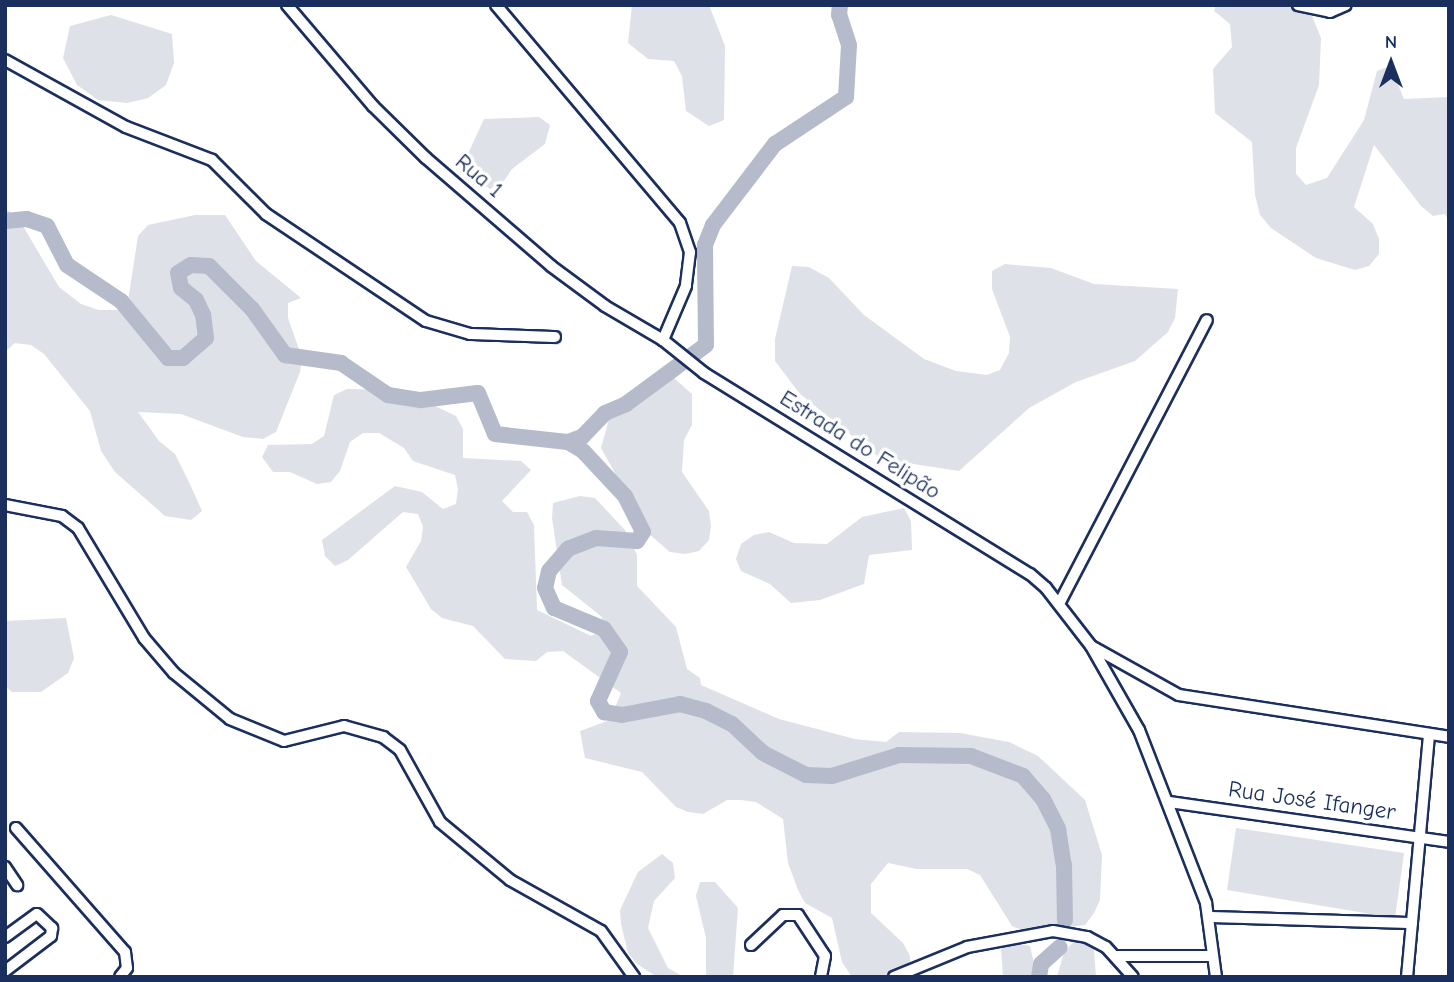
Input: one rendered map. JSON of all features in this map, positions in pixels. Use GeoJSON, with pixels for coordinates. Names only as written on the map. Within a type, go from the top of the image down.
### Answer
{"type":"FeatureCollection","features":[{"type":"Feature","properties":{"kind":"street","name":"Rua 1"},"geometry":{"type":"LineString","coordinates":[[287,5],[373,106],[426,158],[551,266],[605,306],[667,342]]}},
{"type":"Feature","properties":{"kind":"street"},"geometry":{"type":"LineString","coordinates":[[496,5],[680,223],[690,252],[686,286],[667,342]]}},
{"type":"Feature","properties":{"kind":"street"},"geometry":{"type":"LineString","coordinates":[[1298,5],[1331,12],[1346,5]]}},
{"type":"Feature","properties":{"kind":"street"},"geometry":{"type":"LineString","coordinates":[[5,60],[126,127],[212,160],[266,214],[426,321],[470,334],[555,337]]}},
{"type":"Feature","properties":{"kind":"street"},"geometry":{"type":"LineString","coordinates":[[1059,604],[1207,320]]}},
{"type":"Feature","properties":{"kind":"street","name":"Estrada do Felipão"},"geometry":{"type":"LineString","coordinates":[[667,342],[704,373],[1030,574],[1059,604],[1091,646],[1139,730],[1168,802],[1208,917],[1216,977]]}},
{"type":"Feature","properties":{"kind":"street"},"geometry":{"type":"LineString","coordinates":[[5,505],[43,510],[78,528],[144,638],[174,673],[230,719],[284,741],[344,726],[383,737],[400,750],[440,822],[510,880],[601,931],[634,977]]}},
{"type":"Feature","properties":{"kind":"street"},"geometry":{"type":"LineString","coordinates":[[1091,646],[1178,695],[1449,737]]}},
{"type":"Feature","properties":{"kind":"street"},"geometry":{"type":"LineString","coordinates":[[1407,977],[1429,734]]}},
{"type":"Feature","properties":{"kind":"street","name":"Rua José Ifanger"},"geometry":{"type":"LineString","coordinates":[[1168,802],[1449,842]]}},
{"type":"Feature","properties":{"kind":"street"},"geometry":{"type":"LineString","coordinates":[[16,828],[125,952],[127,968],[120,977]]}},
{"type":"Feature","properties":{"kind":"street"},"geometry":{"type":"LineString","coordinates":[[5,867],[17,885]]}},
{"type":"Feature","properties":{"kind":"street"},"geometry":{"type":"LineString","coordinates":[[5,937],[37,915],[52,928],[51,936],[5,971]]}},
{"type":"Feature","properties":{"kind":"street"},"geometry":{"type":"LineString","coordinates":[[751,945],[783,915],[798,915],[825,956],[821,977]]}},
{"type":"Feature","properties":{"kind":"street"},"geometry":{"type":"LineString","coordinates":[[1208,917],[1412,923]]}},
{"type":"Feature","properties":{"kind":"street"},"geometry":{"type":"LineString","coordinates":[[894,977],[967,947],[1040,932],[1087,937],[1117,956],[1133,977]]}},
{"type":"Feature","properties":{"kind":"street"},"geometry":{"type":"LineString","coordinates":[[1117,956],[1213,956]]}},
{"type":"Feature","properties":{"kind":"shaded area"},"geometry":{"type":"Polygon","coordinates":[[[632,5],[709,5],[725,46],[724,120],[709,126],[686,111],[682,76],[674,61],[648,59],[628,43],[632,5]]]}},
{"type":"Feature","properties":{"kind":"shaded area"},"geometry":{"type":"Polygon","coordinates":[[[1216,5],[1288,5],[1312,16],[1321,38],[1319,85],[1296,148],[1296,174],[1306,185],[1327,178],[1364,120],[1377,71],[1390,66],[1404,99],[1449,97],[1449,221],[1445,214],[1433,216],[1421,206],[1374,145],[1354,207],[1373,224],[1379,239],[1379,254],[1369,266],[1355,270],[1316,258],[1271,228],[1260,215],[1255,195],[1252,142],[1215,113],[1213,69],[1232,47],[1230,24],[1214,11],[1216,5]]]}},
{"type":"Feature","properties":{"kind":"shaded area"},"geometry":{"type":"Polygon","coordinates":[[[111,15],[172,34],[174,63],[166,85],[148,98],[127,103],[98,100],[77,85],[63,58],[70,26],[111,15]]]}},
{"type":"Feature","properties":{"kind":"shaded area"},"geometry":{"type":"Polygon","coordinates":[[[539,117],[550,125],[545,144],[512,169],[503,182],[490,189],[466,173],[466,158],[484,119],[539,117]]]}},
{"type":"Feature","properties":{"kind":"shaded area"},"geometry":{"type":"Polygon","coordinates":[[[5,209],[17,216],[59,287],[81,304],[99,310],[117,310],[128,301],[138,236],[148,225],[195,215],[225,215],[256,261],[301,298],[288,303],[288,318],[302,358],[300,372],[276,432],[263,439],[243,437],[181,414],[138,412],[159,441],[175,454],[189,482],[202,511],[191,520],[165,516],[115,472],[101,451],[90,411],[44,354],[31,345],[15,343],[5,352],[5,209]]]}},
{"type":"Feature","properties":{"kind":"shaded area"},"geometry":{"type":"Polygon","coordinates":[[[1005,264],[1051,268],[1094,284],[1178,289],[1175,318],[1168,332],[1135,361],[1076,382],[1029,408],[959,471],[881,459],[800,394],[775,361],[775,339],[792,266],[809,267],[829,278],[864,315],[924,359],[956,371],[987,375],[1000,370],[1009,353],[1010,337],[992,289],[992,271],[1005,264]]]}},
{"type":"Feature","properties":{"kind":"shaded area"},"geometry":{"type":"Polygon","coordinates":[[[666,371],[692,394],[692,425],[684,440],[682,472],[709,511],[711,526],[709,540],[699,551],[685,554],[670,552],[649,534],[601,448],[609,419],[618,406],[660,388],[666,371]]]}},
{"type":"Feature","properties":{"kind":"shaded area"},"geometry":{"type":"Polygon","coordinates":[[[347,389],[400,390],[414,396],[456,416],[463,429],[463,458],[521,461],[531,470],[502,501],[513,512],[527,512],[534,525],[537,610],[591,636],[603,631],[602,617],[562,585],[552,518],[553,503],[580,496],[595,498],[625,530],[637,555],[637,586],[676,627],[687,669],[700,678],[701,685],[779,719],[855,739],[886,742],[899,732],[960,733],[1009,742],[1038,756],[1085,800],[1102,855],[1100,900],[1094,913],[1085,925],[1027,932],[1012,926],[980,875],[967,869],[917,869],[888,863],[871,884],[871,913],[903,943],[910,956],[910,977],[852,977],[842,962],[832,918],[805,903],[798,890],[788,863],[783,819],[756,802],[741,800],[727,800],[703,814],[688,812],[676,807],[642,772],[585,758],[580,731],[610,720],[621,693],[563,651],[547,652],[536,661],[505,659],[473,626],[442,618],[431,609],[406,567],[421,541],[423,527],[418,514],[403,512],[348,560],[335,566],[325,556],[322,540],[395,486],[422,492],[443,509],[456,504],[458,489],[455,475],[413,461],[404,448],[379,433],[363,433],[350,442],[340,471],[331,482],[317,484],[290,472],[273,472],[262,457],[268,445],[312,444],[324,436],[334,395],[347,389]]]}},
{"type":"Feature","properties":{"kind":"shaded area"},"geometry":{"type":"Polygon","coordinates":[[[904,508],[911,521],[912,550],[869,555],[864,584],[820,600],[791,603],[770,584],[741,571],[736,559],[741,544],[754,535],[769,532],[794,543],[827,544],[862,517],[904,508]]]}},
{"type":"Feature","properties":{"kind":"shaded area"},"geometry":{"type":"Polygon","coordinates":[[[66,618],[74,658],[68,673],[41,692],[12,692],[5,686],[5,621],[66,618]]]}},
{"type":"Feature","properties":{"kind":"shaded area"},"geometry":{"type":"Polygon","coordinates":[[[1236,828],[1404,853],[1395,918],[1227,890],[1236,828]]]}},
{"type":"Feature","properties":{"kind":"shaded area"},"geometry":{"type":"Polygon","coordinates":[[[662,854],[673,863],[675,878],[654,901],[648,928],[668,968],[684,977],[657,977],[637,964],[628,953],[621,924],[620,910],[638,872],[662,854]]]}},
{"type":"Feature","properties":{"kind":"shaded area"},"geometry":{"type":"Polygon","coordinates":[[[700,882],[715,882],[738,908],[733,977],[706,977],[706,938],[696,896],[700,882]]]}},
{"type":"Feature","properties":{"kind":"shaded area"},"geometry":{"type":"Polygon","coordinates":[[[1081,934],[1094,949],[1096,977],[1057,977],[1064,952],[1081,934]]]}},
{"type":"Feature","properties":{"kind":"shaded area"},"geometry":{"type":"Polygon","coordinates":[[[1014,943],[1030,946],[1037,977],[1003,977],[1001,949],[1014,943]]]}},
{"type":"Feature","properties":{"kind":"waterway"},"geometry":{"type":"LineString","coordinates":[[568,442],[582,437],[605,413],[626,404],[706,345],[705,245],[713,225],[775,144],[846,97],[849,45],[839,15],[840,5]]}},
{"type":"Feature","properties":{"kind":"waterway"},"geometry":{"type":"LineString","coordinates":[[5,221],[27,219],[47,226],[67,265],[121,301],[168,358],[183,358],[206,338],[203,315],[196,300],[181,288],[178,273],[191,265],[209,266],[252,309],[285,355],[341,363],[388,395],[421,400],[478,393],[495,434],[568,442],[583,451],[625,496],[643,532],[637,541],[596,538],[568,549],[549,571],[545,588],[554,608],[604,629],[620,652],[598,701],[604,712],[622,715],[680,704],[706,711],[732,724],[763,753],[806,775],[832,776],[899,755],[971,756],[1023,776],[1043,799],[1058,829],[1064,865],[1065,920]]}},
{"type":"Feature","properties":{"kind":"waterway"},"geometry":{"type":"LineString","coordinates":[[1039,977],[1041,964],[1060,947]]}}]}
